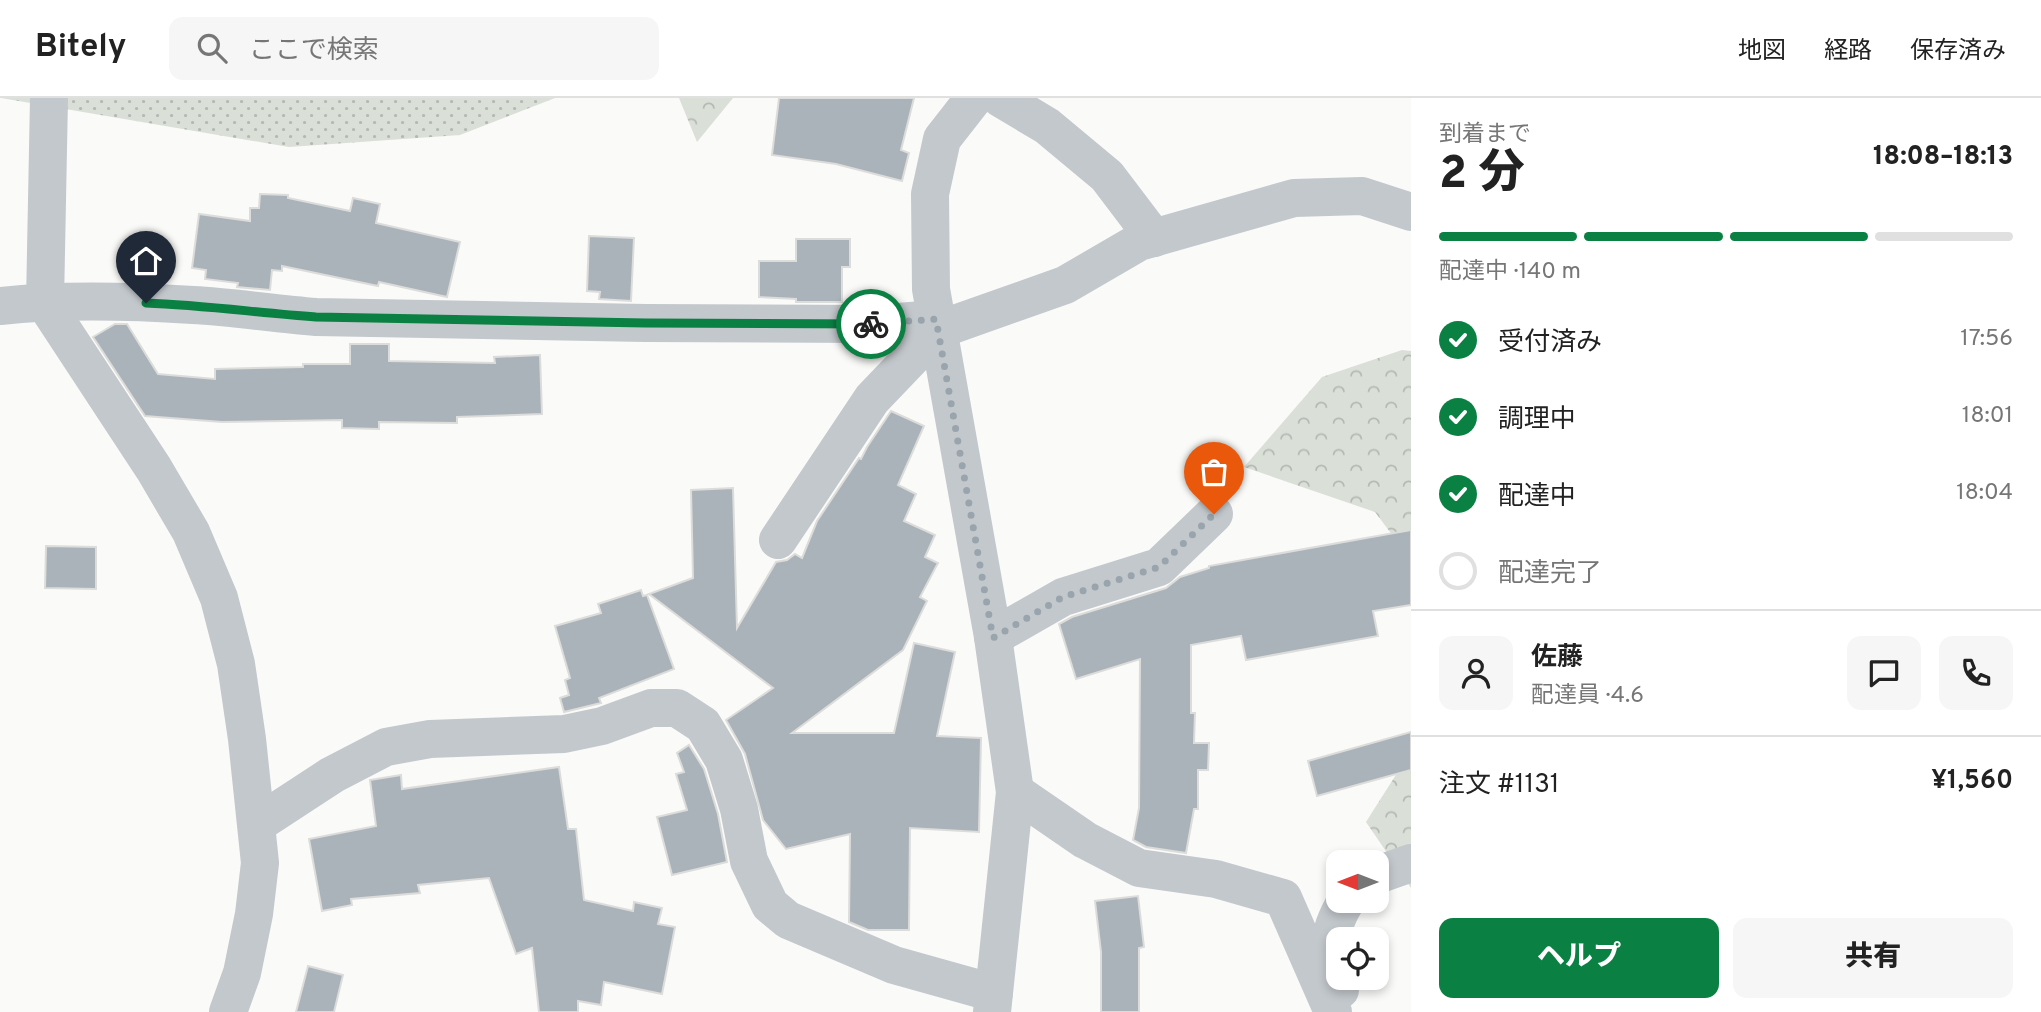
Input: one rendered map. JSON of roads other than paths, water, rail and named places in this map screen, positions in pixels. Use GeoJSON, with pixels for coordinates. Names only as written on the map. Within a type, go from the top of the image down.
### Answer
{"type":"FeatureCollection","features":[{"type":"Feature","properties":{"kind":"street"},"geometry":{"type":"LineString","coordinates":[[49,98],[45,303],[154,469],[191,532],[219,598],[236,664],[260,863],[254,914],[242,973],[228,1012]]}},
{"type":"Feature","properties":{"kind":"street"},"geometry":{"type":"LineString","coordinates":[[257,824],[332,775],[386,747],[430,739],[564,734],[602,726],[651,708],[677,708],[703,725],[724,760],[739,809],[749,861],[770,905],[788,920],[894,965],[993,1002],[1015,792],[993,638],[931,289],[930,194],[943,139],[974,98]]}},
{"type":"Feature","properties":{"kind":"street"},"geometry":{"type":"LineString","coordinates":[[1000,98],[1047,126],[1107,176],[1154,238]]}},
{"type":"Feature","properties":{"kind":"street"},"geometry":{"type":"LineString","coordinates":[[0,306],[71,300],[195,305],[316,317],[937,325],[1065,285],[1139,242],[1294,198],[1362,197],[1411,212]]}},
{"type":"Feature","properties":{"kind":"street"},"geometry":{"type":"LineString","coordinates":[[778,541],[872,399],[937,325]]}},
{"type":"Feature","properties":{"kind":"street"},"geometry":{"type":"LineString","coordinates":[[993,638],[1063,597],[1159,567],[1214,514]]}},
{"type":"Feature","properties":{"kind":"street"},"geometry":{"type":"LineString","coordinates":[[1015,792],[1084,840],[1139,868],[1216,879],[1283,898],[1332,1012]]}},
{"type":"Feature","properties":{"kind":"street"},"geometry":{"type":"LineString","coordinates":[[1390,870],[1411,863]]}},
{"type":"Feature","properties":{"kind":"street"},"geometry":{"type":"LineString","coordinates":[[1338,914],[1329,950],[1335,977],[1348,1012]]}}]}
